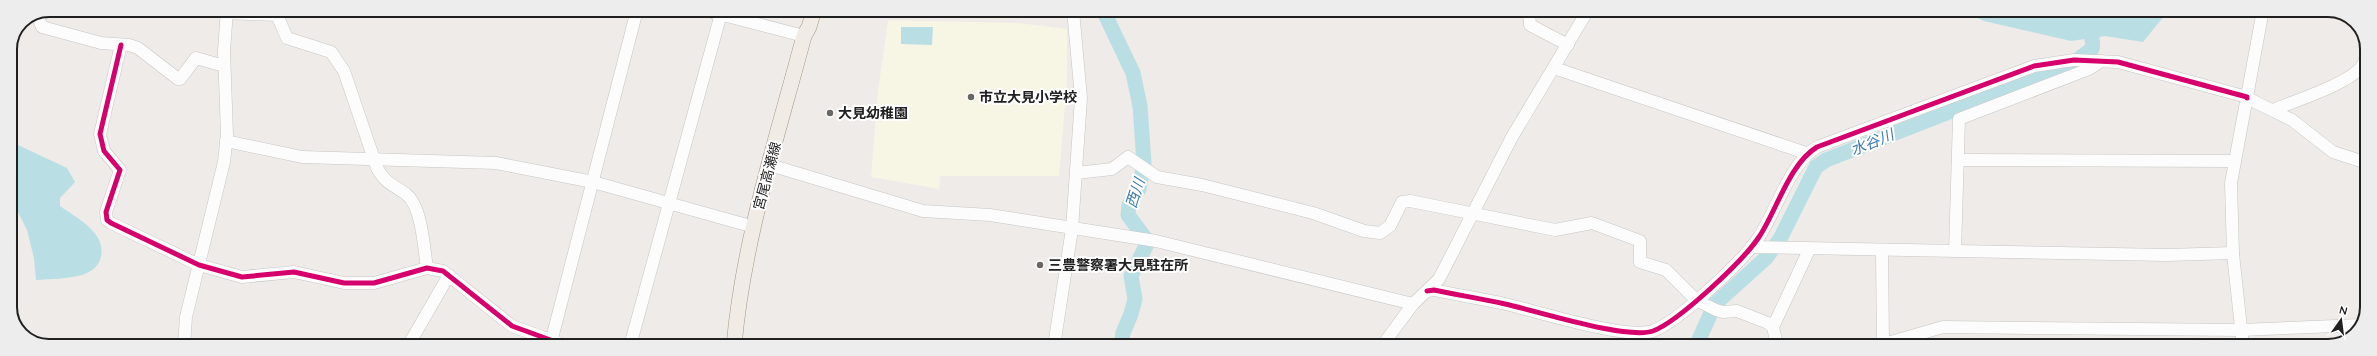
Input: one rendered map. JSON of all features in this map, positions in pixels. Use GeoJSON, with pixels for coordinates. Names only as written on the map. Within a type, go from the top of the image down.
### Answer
{"type":"FeatureCollection","features":[{"type":"Feature","properties":{"kind":"main road","name":"宮尾高瀬線"},"geometry":{"type":"LineString","coordinates":[[735,339],[739,302],[754,227],[804,36],[812,17]]}},
{"type":"Feature","properties":{"kind":"street"},"geometry":{"type":"LineString","coordinates":[[184,339],[186,316],[224,162],[226,141],[224,66],[227,17]]}},
{"type":"Feature","properties":{"kind":"street"},"geometry":{"type":"LineString","coordinates":[[278,17],[287,38],[331,52],[344,71],[372,158],[384,180],[407,194],[415,205],[427,268]]}},
{"type":"Feature","properties":{"kind":"street"},"geometry":{"type":"LineString","coordinates":[[552,339],[635,17]]}},
{"type":"Feature","properties":{"kind":"street"},"geometry":{"type":"LineString","coordinates":[[632,339],[721,17]]}},
{"type":"Feature","properties":{"kind":"street"},"geometry":{"type":"LineString","coordinates":[[739,17],[804,36]]}},
{"type":"Feature","properties":{"kind":"street"},"geometry":{"type":"LineString","coordinates":[[1055,339],[1072,228],[1081,98],[1074,17]]}},
{"type":"Feature","properties":{"kind":"street"},"geometry":{"type":"LineString","coordinates":[[1529,17],[1530,25],[1568,45]]}},
{"type":"Feature","properties":{"kind":"street"},"geometry":{"type":"LineString","coordinates":[[1387,339],[1413,304],[1439,280],[1512,137],[1584,17]]}},
{"type":"Feature","properties":{"kind":"street"},"geometry":{"type":"LineString","coordinates":[[2242,339],[2233,253],[2231,183],[2262,17]]}},
{"type":"Feature","properties":{"kind":"street"},"geometry":{"type":"LineString","coordinates":[[39,19],[42,27],[55,32],[101,43],[138,48],[180,79],[196,58],[224,66]]}},
{"type":"Feature","properties":{"kind":"street"},"geometry":{"type":"LineString","coordinates":[[121,45],[100,134],[104,151],[120,170],[106,216],[111,223],[199,265],[242,277],[294,272],[344,283],[374,283],[427,268],[443,272],[449,275],[512,326],[544,339]]}},
{"type":"Feature","properties":{"kind":"street"},"geometry":{"type":"LineString","coordinates":[[1427,291],[1434,290],[1504,304],[1623,333],[1653,330],[1674,318],[1696,300],[1751,247],[1770,219],[1796,168],[1806,153],[1817,147],[1930,103],[2034,66],[2074,60],[2118,62],[2247,98],[2292,120],[2333,152],[2360,160]]}},
{"type":"Feature","properties":{"kind":"street"},"geometry":{"type":"LineString","coordinates":[[1956,251],[1959,119],[2082,72],[2101,61]]}},
{"type":"Feature","properties":{"kind":"street"},"geometry":{"type":"LineString","coordinates":[[1554,68],[1806,153]]}},
{"type":"Feature","properties":{"kind":"street"},"geometry":{"type":"LineString","coordinates":[[2273,110],[2315,95],[2354,74],[2360,68]]}},
{"type":"Feature","properties":{"kind":"street"},"geometry":{"type":"LineString","coordinates":[[226,141],[302,157],[496,163],[593,182],[670,205],[754,227]]}},
{"type":"Feature","properties":{"kind":"street"},"geometry":{"type":"LineString","coordinates":[[1076,173],[1112,169],[1128,157],[1157,177],[1202,185],[1313,213],[1364,231],[1380,233],[1390,226],[1402,202],[1410,201],[1555,230],[1566,230],[1592,223],[1607,227],[1640,240],[1640,262],[1666,270],[1696,300],[1724,312],[1738,311],[1748,313],[1760,318],[1773,327]]}},
{"type":"Feature","properties":{"kind":"street"},"geometry":{"type":"LineString","coordinates":[[1958,160],[2235,161]]}},
{"type":"Feature","properties":{"kind":"street"},"geometry":{"type":"LineString","coordinates":[[770,165],[923,211],[990,215],[1156,240],[1413,304]]}},
{"type":"Feature","properties":{"kind":"street"},"geometry":{"type":"LineString","coordinates":[[1751,247],[1809,250],[2166,255],[2233,253]]}},
{"type":"Feature","properties":{"kind":"street"},"geometry":{"type":"LineString","coordinates":[[1776,339],[1773,327],[1809,250]]}},
{"type":"Feature","properties":{"kind":"street"},"geometry":{"type":"LineString","coordinates":[[1882,251],[1885,339]]}},
{"type":"Feature","properties":{"kind":"street"},"geometry":{"type":"LineString","coordinates":[[412,339],[449,275]]}},
{"type":"Feature","properties":{"kind":"street"},"geometry":{"type":"LineString","coordinates":[[1904,339],[1943,327],[2241,330],[2354,325]]}},
{"type":"Feature","properties":{"kind":"shaded area"},"geometry":{"type":"Polygon","coordinates":[[[888,20],[1019,23],[1067,29],[1067,83],[1059,176],[940,176],[939,189],[871,177],[878,91],[888,20]]]}},
{"type":"Feature","properties":{"kind":"water"},"geometry":{"type":"Polygon","coordinates":[[[1976,17],[2163,17],[2143,42],[2105,36],[2071,41],[1984,21],[1976,17]]]}},
{"type":"Feature","properties":{"kind":"water"},"geometry":{"type":"Polygon","coordinates":[[[901,27],[933,27],[932,45],[901,44],[901,27]]]}},
{"type":"Feature","properties":{"kind":"water"},"geometry":{"type":"Polygon","coordinates":[[[17,144],[67,168],[75,182],[60,198],[60,206],[83,222],[96,235],[100,242],[102,251],[100,260],[95,267],[82,275],[59,279],[36,280],[34,258],[27,230],[17,210],[17,144]]]}},
{"type":"Feature","properties":{"kind":"waterway","name":"西川"},"geometry":{"type":"LineString","coordinates":[[1106,17],[1133,73],[1140,106],[1144,163],[1139,189],[1129,205],[1128,215],[1148,242],[1131,276],[1135,299],[1122,339]]}},
{"type":"Feature","properties":{"kind":"waterway","name":"水谷川"},"geometry":{"type":"LineString","coordinates":[[1699,339],[1715,304],[1766,258],[1780,239],[1816,167],[1826,160],[1990,96],[2063,71],[2092,49],[2093,44],[2091,34],[2084,17]]}},
{"type":"Feature","properties":{"kind":"cycle path"},"geometry":{"type":"LineString","coordinates":[[121,45],[100,134],[104,151],[120,170],[106,212],[107,220],[111,223],[199,265],[242,277],[294,272],[344,283],[374,283],[427,268],[443,271],[512,326],[548,339]]}},
{"type":"Feature","properties":{"kind":"cycle path"},"geometry":{"type":"LineString","coordinates":[[1427,291],[1434,290],[1505,304],[1581,324],[1623,332],[1640,333],[1653,331],[1664,325],[1694,303],[1725,275],[1751,248],[1766,226],[1791,176],[1807,155],[1817,147],[2034,66],[2074,60],[2118,62],[2247,98]]}},
{"type":"Feature","properties":{"kind":"place","name":"市立大見小学校"},"geometry":{"type":"Point","coordinates":[971,97]}},
{"type":"Feature","properties":{"kind":"place","name":"大見幼稚園"},"geometry":{"type":"Point","coordinates":[830,113]}},
{"type":"Feature","properties":{"kind":"place","name":"三豊警察署大見駐在所"},"geometry":{"type":"Point","coordinates":[1040,265]}}]}
